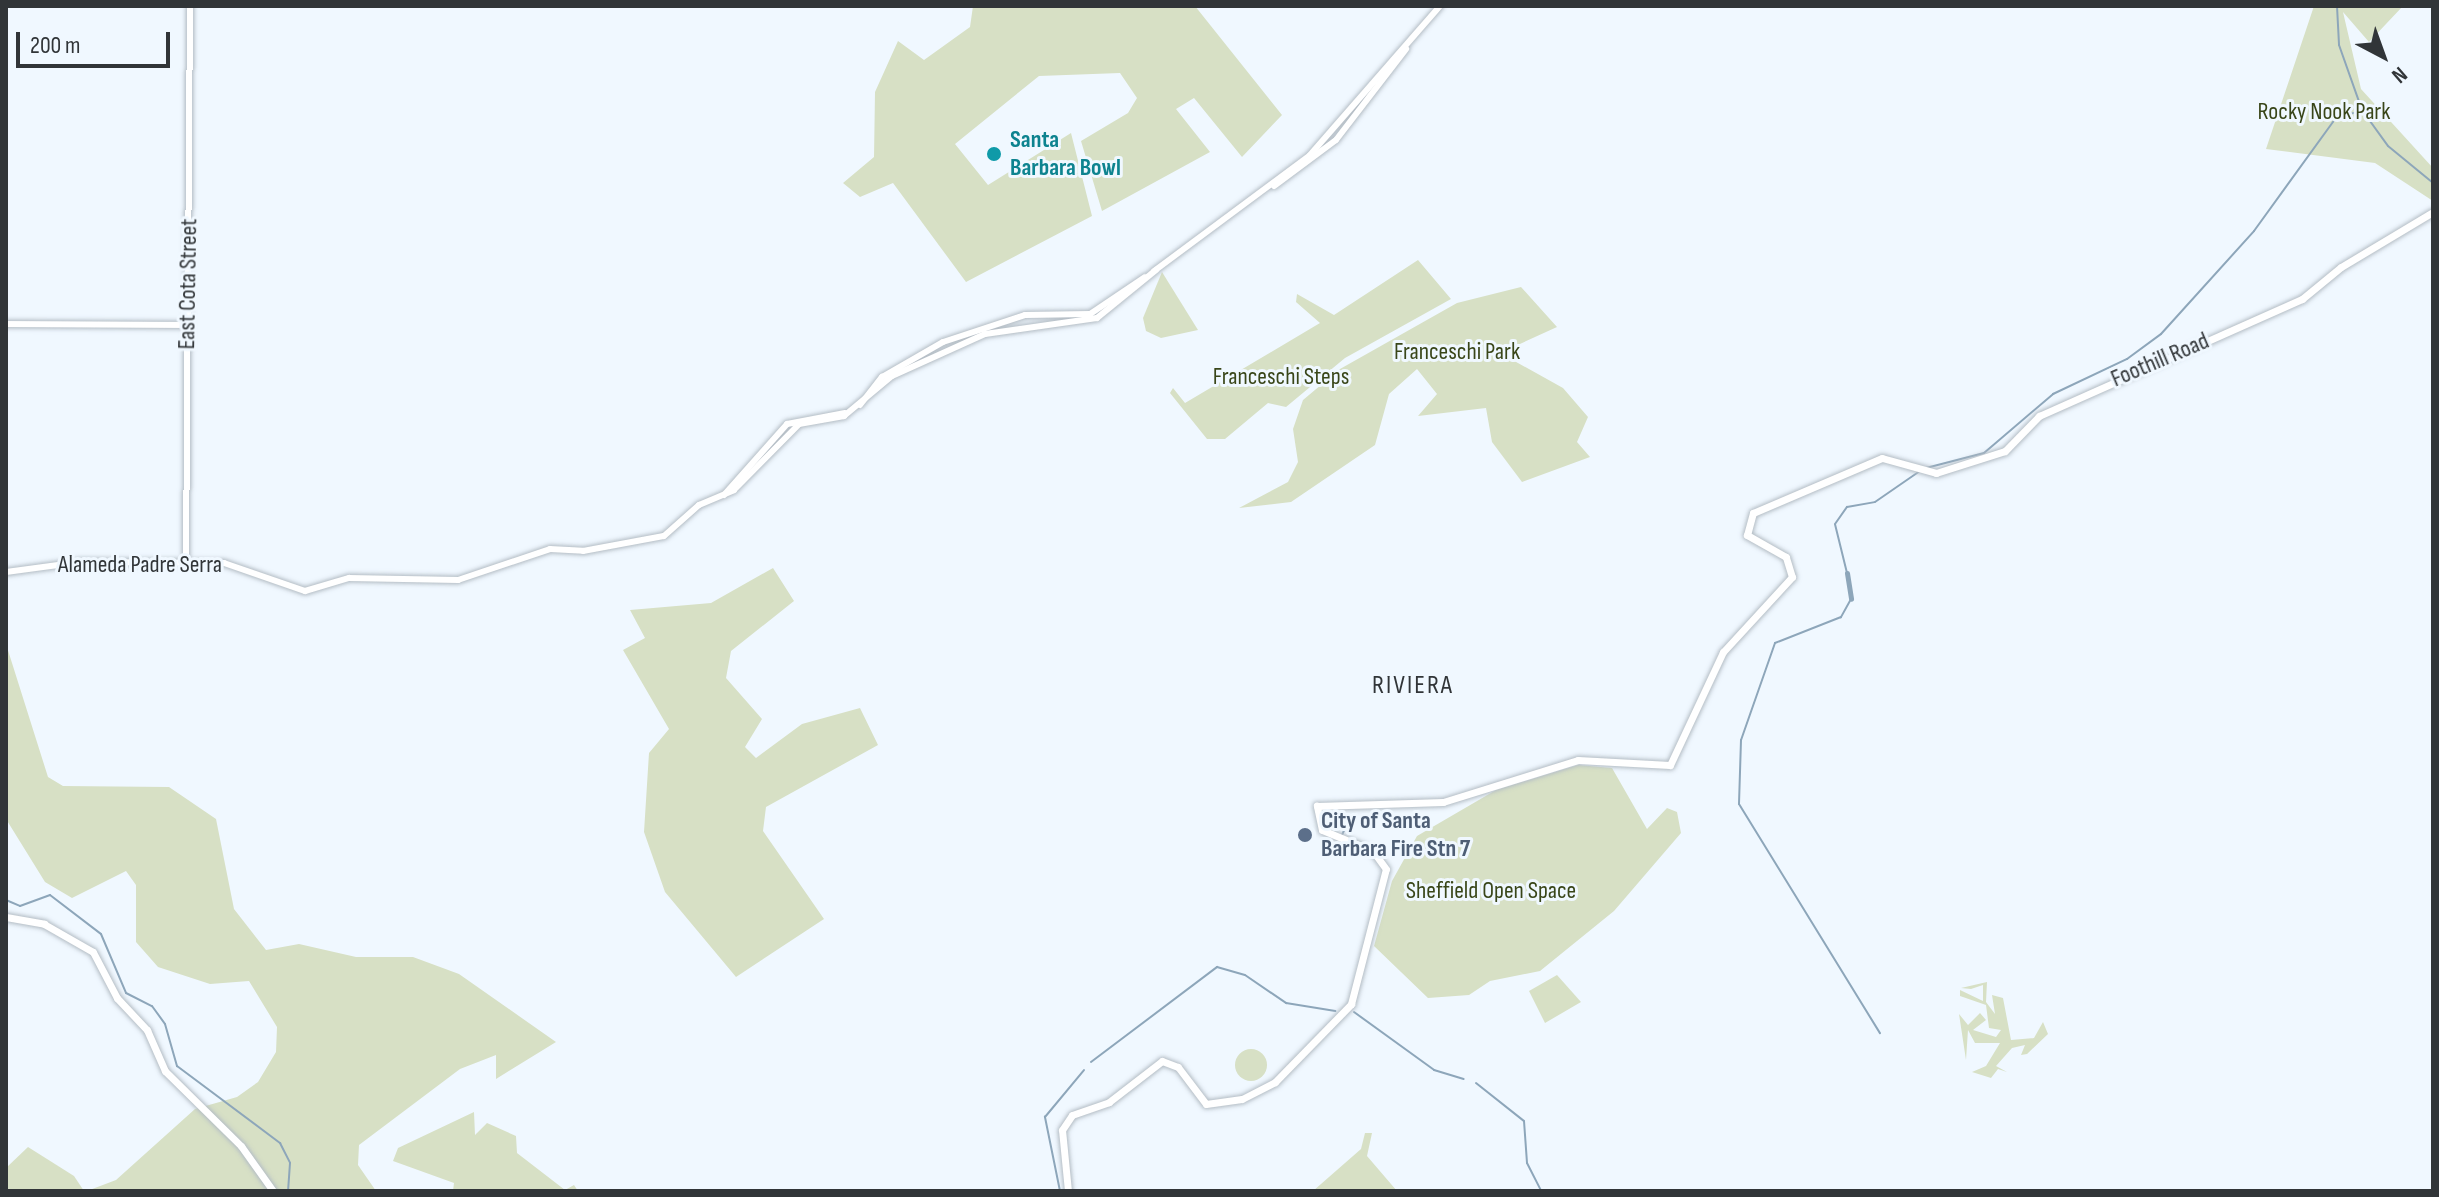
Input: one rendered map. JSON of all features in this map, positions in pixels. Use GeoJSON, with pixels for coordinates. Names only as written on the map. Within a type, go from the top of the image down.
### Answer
{"type":"FeatureCollection","features":[{"type":"Feature","properties":{"kind":"main road","name":"Foothill Road"},"geometry":{"type":"LineString","coordinates":[[1068,1191],[1062,1130],[1072,1115],[1109,1102],[1162,1061],[1178,1067],[1206,1104],[1242,1099],[1275,1082],[1351,1004],[1386,869],[1373,851],[1322,830],[1317,806],[1443,802],[1565,762],[1670,765],[1729,642],[1791,580],[1786,557],[1747,535],[1749,517],[1882,458],[1936,473],[2005,451],[2039,416],[2302,299],[2433,212]]}},
{"type":"Feature","properties":{"kind":"main road"},"geometry":{"type":"LineString","coordinates":[[6,917],[44,924],[93,952],[117,998],[147,1030],[165,1071],[241,1146],[273,1191]]}},
{"type":"Feature","properties":{"kind":"street","name":"East Cota Street"},"geometry":{"type":"LineString","coordinates":[[186,562],[190,6]]}},
{"type":"Feature","properties":{"kind":"street","name":"Alameda Padre Serra"},"geometry":{"type":"LineString","coordinates":[[6,572],[57,563],[186,562],[252,568],[302,591],[349,578],[451,581],[551,548],[583,551],[667,535],[699,505],[724,495],[740,468],[790,422],[851,412],[892,376],[981,335],[1036,321],[1097,318],[1319,147],[1440,6]]}},
{"type":"Feature","properties":{"kind":"street","name":"Alameda Padre Serra"},"geometry":{"type":"LineString","coordinates":[[859,407],[882,377],[943,342],[1025,315],[1090,314],[1156,270]]}},
{"type":"Feature","properties":{"kind":"street"},"geometry":{"type":"LineString","coordinates":[[6,324],[187,325]]}},
{"type":"Feature","properties":{"kind":"green space"},"geometry":{"type":"Polygon","coordinates":[[[973,6],[1195,6],[1282,115],[1242,157],[1194,98],[1176,109],[1210,152],[1102,211],[1081,141],[1128,113],[1137,98],[1120,73],[1039,76],[955,144],[988,185],[1071,133],[1092,216],[966,282],[893,183],[860,197],[843,183],[874,157],[875,92],[898,41],[924,60],[970,27],[973,6]]]}},
{"type":"Feature","properties":{"kind":"green space","name":"Rocky Nook Park"},"geometry":{"type":"Polygon","coordinates":[[[2314,6],[2403,6],[2369,42],[2343,12],[2361,89],[2433,168],[2433,201],[2375,163],[2266,149],[2314,6]]]}},
{"type":"Feature","properties":{"kind":"green space","name":"Franceschi Steps"},"geometry":{"type":"Polygon","coordinates":[[[1418,260],[1451,299],[1345,358],[1286,407],[1268,403],[1225,439],[1207,439],[1170,393],[1173,388],[1185,403],[1320,323],[1296,302],[1297,294],[1334,315],[1418,260]]]}},
{"type":"Feature","properties":{"kind":"green space"},"geometry":{"type":"Polygon","coordinates":[[[1162,272],[1198,330],[1161,338],[1146,331],[1143,318],[1162,272]]]}},
{"type":"Feature","properties":{"kind":"green space","name":"Franceschi Park"},"geometry":{"type":"Polygon","coordinates":[[[1521,287],[1557,327],[1500,353],[1563,388],[1588,417],[1577,442],[1590,457],[1522,482],[1492,442],[1486,408],[1418,416],[1437,394],[1417,369],[1389,394],[1375,445],[1291,502],[1239,508],[1288,482],[1298,462],[1293,429],[1303,400],[1340,369],[1457,303],[1521,287]]]}},
{"type":"Feature","properties":{"kind":"green space"},"geometry":{"type":"Polygon","coordinates":[[[773,568],[794,601],[731,651],[726,678],[762,719],[745,747],[756,758],[802,724],[860,708],[878,745],[766,807],[763,831],[824,919],[736,977],[665,892],[644,832],[649,753],[669,729],[623,650],[645,638],[630,610],[711,603],[773,568]]]}},
{"type":"Feature","properties":{"kind":"green space"},"geometry":{"type":"Polygon","coordinates":[[[6,644],[48,777],[63,786],[169,787],[216,819],[234,909],[266,950],[299,944],[356,957],[413,957],[459,974],[556,1042],[496,1079],[496,1055],[460,1069],[359,1145],[358,1165],[376,1191],[87,1191],[116,1180],[195,1109],[237,1097],[258,1082],[276,1052],[277,1027],[249,981],[210,984],[158,967],[136,942],[136,885],[126,871],[72,898],[45,882],[6,819],[6,644]]]}},
{"type":"Feature","properties":{"kind":"green space","name":"Sheffield Open Space"},"geometry":{"type":"Polygon","coordinates":[[[1578,765],[1612,768],[1647,829],[1667,808],[1677,812],[1681,833],[1614,911],[1540,971],[1490,981],[1469,995],[1428,998],[1374,946],[1392,881],[1417,836],[1496,790],[1578,765]]]}},
{"type":"Feature","properties":{"kind":"green space"},"geometry":{"type":"Polygon","coordinates":[[[1557,975],[1581,1002],[1545,1023],[1529,991],[1557,975]]]}},
{"type":"Feature","properties":{"kind":"green space"},"geometry":{"type":"Polygon","coordinates":[[[1987,982],[1986,1002],[1995,1014],[1992,995],[2003,998],[2011,1040],[2034,1038],[2043,1022],[2048,1034],[2027,1054],[2021,1055],[2025,1045],[2012,1048],[1996,1066],[2007,1072],[1998,1069],[1991,1078],[1972,1072],[1986,1066],[2000,1043],[1975,1043],[1968,1030],[1966,1060],[1959,1014],[1968,1025],[1980,1013],[1986,1020],[1973,1030],[1996,1037],[2001,1030],[1989,1028],[1986,1005],[1960,996],[1960,990],[1983,1001],[1983,985],[1961,988],[1987,982]]]}},
{"type":"Feature","properties":{"kind":"green space"},"geometry":{"type":"Polygon","coordinates":[[[1251,1049],[1262,1054],[1267,1065],[1262,1076],[1251,1081],[1240,1076],[1235,1065],[1240,1054],[1251,1049]]]}},
{"type":"Feature","properties":{"kind":"green space"},"geometry":{"type":"Polygon","coordinates":[[[474,1112],[475,1135],[487,1123],[516,1136],[517,1153],[565,1190],[574,1185],[578,1191],[453,1191],[454,1183],[393,1161],[398,1148],[474,1112]]]}},
{"type":"Feature","properties":{"kind":"green space"},"geometry":{"type":"Polygon","coordinates":[[[1365,1133],[1372,1133],[1367,1156],[1397,1191],[1313,1191],[1361,1149],[1365,1133]]]}},
{"type":"Feature","properties":{"kind":"green space"},"geometry":{"type":"Polygon","coordinates":[[[28,1147],[74,1176],[84,1191],[6,1191],[6,1168],[28,1147]]]}},
{"type":"Feature","properties":{"kind":"waterway"},"geometry":{"type":"LineString","coordinates":[[2337,6],[2339,45],[2362,110],[2388,146],[2433,183]]}},
{"type":"Feature","properties":{"kind":"waterway"},"geometry":{"type":"LineString","coordinates":[[1926,468],[1984,453],[2053,394],[2127,359],[2161,334],[2254,231],[2335,119],[2362,110]]}},
{"type":"Feature","properties":{"kind":"waterway"},"geometry":{"type":"LineString","coordinates":[[1847,573],[1835,524],[1847,507],[1875,502],[1920,471]]}},
{"type":"Feature","properties":{"kind":"waterway"},"geometry":{"type":"LineString","coordinates":[[1847,573],[1851,599]]}},
{"type":"Feature","properties":{"kind":"waterway"},"geometry":{"type":"LineString","coordinates":[[1851,599],[1841,617],[1775,643],[1741,740],[1739,804],[1880,1033]]}},
{"type":"Feature","properties":{"kind":"waterway"},"geometry":{"type":"LineString","coordinates":[[1342,835],[1351,815]]}},
{"type":"Feature","properties":{"kind":"waterway"},"geometry":{"type":"LineString","coordinates":[[6,900],[20,906],[50,895],[101,934],[126,993],[152,1006],[165,1024],[177,1066],[280,1143],[290,1163],[288,1191]]}},
{"type":"Feature","properties":{"kind":"waterway"},"geometry":{"type":"LineString","coordinates":[[1091,1062],[1217,967],[1245,975],[1286,1003],[1335,1011]]}},
{"type":"Feature","properties":{"kind":"waterway"},"geometry":{"type":"LineString","coordinates":[[1354,1012],[1434,1070],[1464,1079]]}},
{"type":"Feature","properties":{"kind":"waterway"},"geometry":{"type":"LineString","coordinates":[[1060,1191],[1045,1117],[1084,1070]]}},
{"type":"Feature","properties":{"kind":"waterway"},"geometry":{"type":"LineString","coordinates":[[1476,1083],[1524,1121],[1527,1163],[1541,1191]]}},
{"type":"Feature","properties":{"kind":"place","name":"Santa Barbara Bowl"},"geometry":{"type":"Point","coordinates":[994,154]}},
{"type":"Feature","properties":{"kind":"place","name":"City of Santa Barbara Fire Stn 7"},"geometry":{"type":"Point","coordinates":[1305,835]}},
{"type":"Feature","properties":{"kind":"district","name":"RIVIERA"},"geometry":{"type":"Point","coordinates":[1413,686]}}]}
